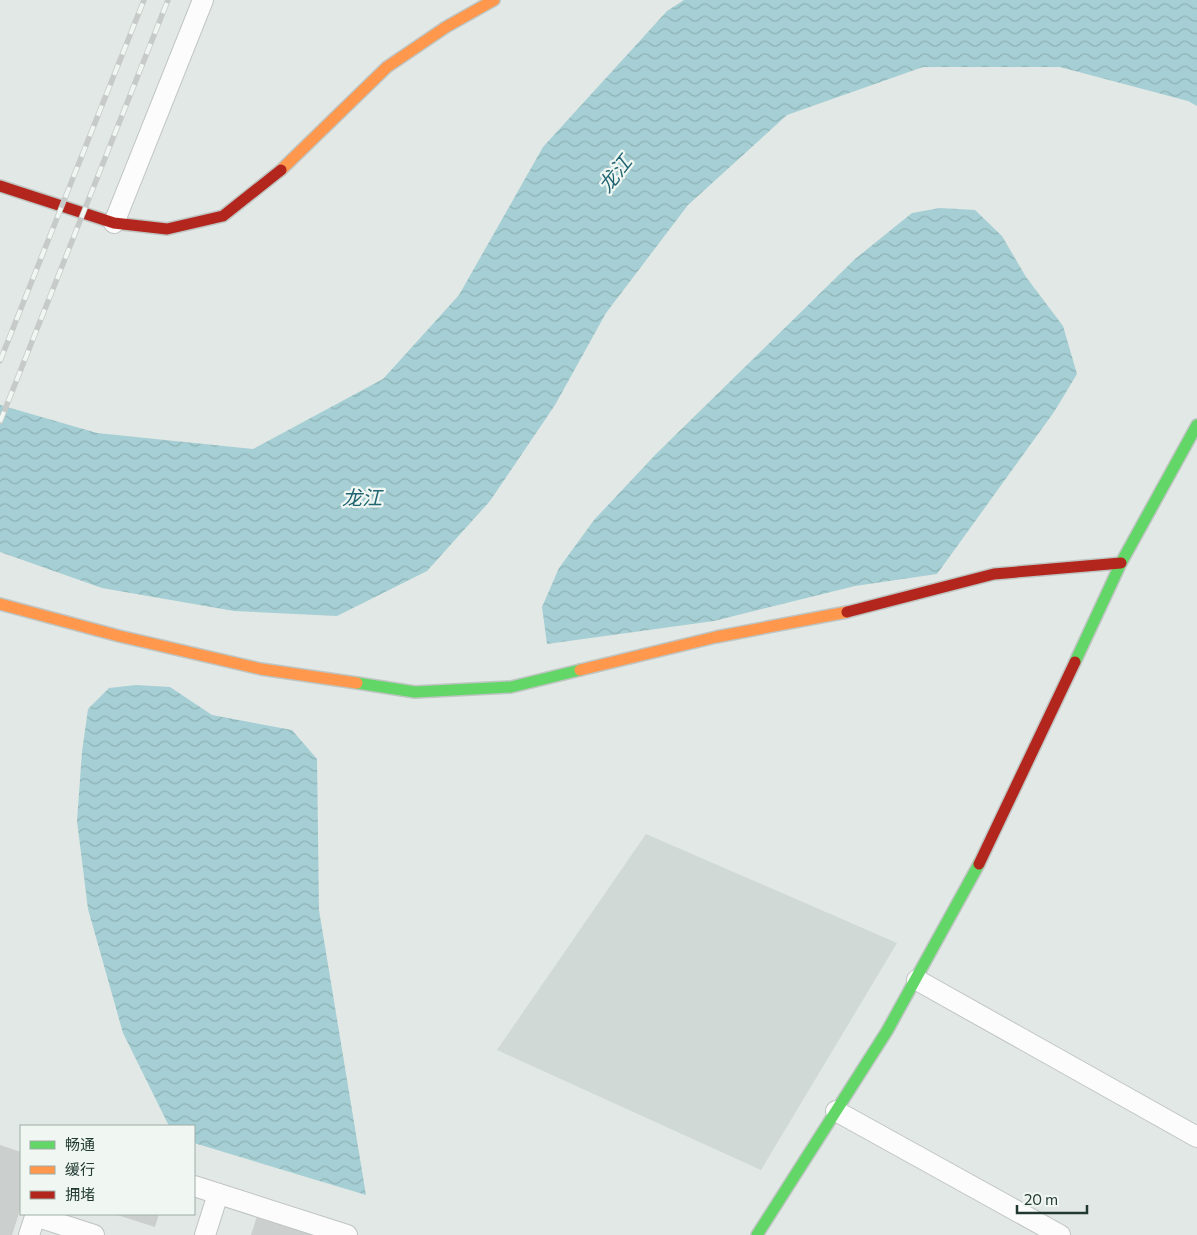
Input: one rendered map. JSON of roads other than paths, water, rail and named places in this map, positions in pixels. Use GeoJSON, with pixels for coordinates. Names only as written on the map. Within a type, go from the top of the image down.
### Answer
{"type":"FeatureCollection","features":[{"type":"Feature","properties":{"kind":"street"},"geometry":{"type":"LineString","coordinates":[[114,223],[203,0]]}},
{"type":"Feature","properties":{"kind":"street"},"geometry":{"type":"LineString","coordinates":[[0,186],[114,223],[167,229],[223,216],[281,170],[387,67],[446,27],[494,0]]}},
{"type":"Feature","properties":{"kind":"street"},"geometry":{"type":"LineString","coordinates":[[756,1235],[917,980],[995,834],[1121,563],[1197,425]]}},
{"type":"Feature","properties":{"kind":"street"},"geometry":{"type":"LineString","coordinates":[[0,604],[119,636],[261,669],[415,692],[511,687],[716,637],[860,608],[994,574],[1121,563]]}},
{"type":"Feature","properties":{"kind":"street"},"geometry":{"type":"LineString","coordinates":[[917,980],[1197,1137]]}},
{"type":"Feature","properties":{"kind":"street"},"geometry":{"type":"LineString","coordinates":[[836,1111],[1060,1235]]}},
{"type":"Feature","properties":{"kind":"street"},"geometry":{"type":"LineString","coordinates":[[195,1186],[347,1235]]}},
{"type":"Feature","properties":{"kind":"street"},"geometry":{"type":"LineString","coordinates":[[205,1235],[218,1194]]}},
{"type":"Feature","properties":{"kind":"street"},"geometry":{"type":"LineString","coordinates":[[29,1235],[36,1215],[94,1235]]}},
{"type":"Feature","properties":{"kind":"water","name":"龙江"},"geometry":{"type":"Polygon","coordinates":[[[684,0],[1197,0],[1197,106],[1188,101],[1060,67],[923,67],[787,115],[688,205],[606,313],[555,405],[490,501],[427,571],[337,616],[234,611],[102,588],[0,552],[0,405],[97,433],[253,449],[383,379],[459,295],[543,147],[667,11],[684,0]]]}},
{"type":"Feature","properties":{"kind":"water"},"geometry":{"type":"Polygon","coordinates":[[[940,208],[975,210],[1002,236],[1026,277],[1063,326],[1077,374],[1054,412],[937,574],[855,586],[714,621],[547,644],[542,607],[559,568],[594,520],[656,454],[855,259],[912,213],[940,208]]]}},
{"type":"Feature","properties":{"kind":"water"},"geometry":{"type":"Polygon","coordinates":[[[136,685],[170,687],[212,715],[292,730],[317,759],[319,910],[366,1195],[195,1143],[195,1125],[169,1125],[123,1033],[88,909],[77,821],[82,752],[88,709],[109,688],[136,685]]]}},
{"type":"Feature","properties":{"kind":"railway"},"geometry":{"type":"LineString","coordinates":[[0,361],[144,0]]}},
{"type":"Feature","properties":{"kind":"railway"},"geometry":{"type":"LineString","coordinates":[[0,422],[168,0]]}}]}
